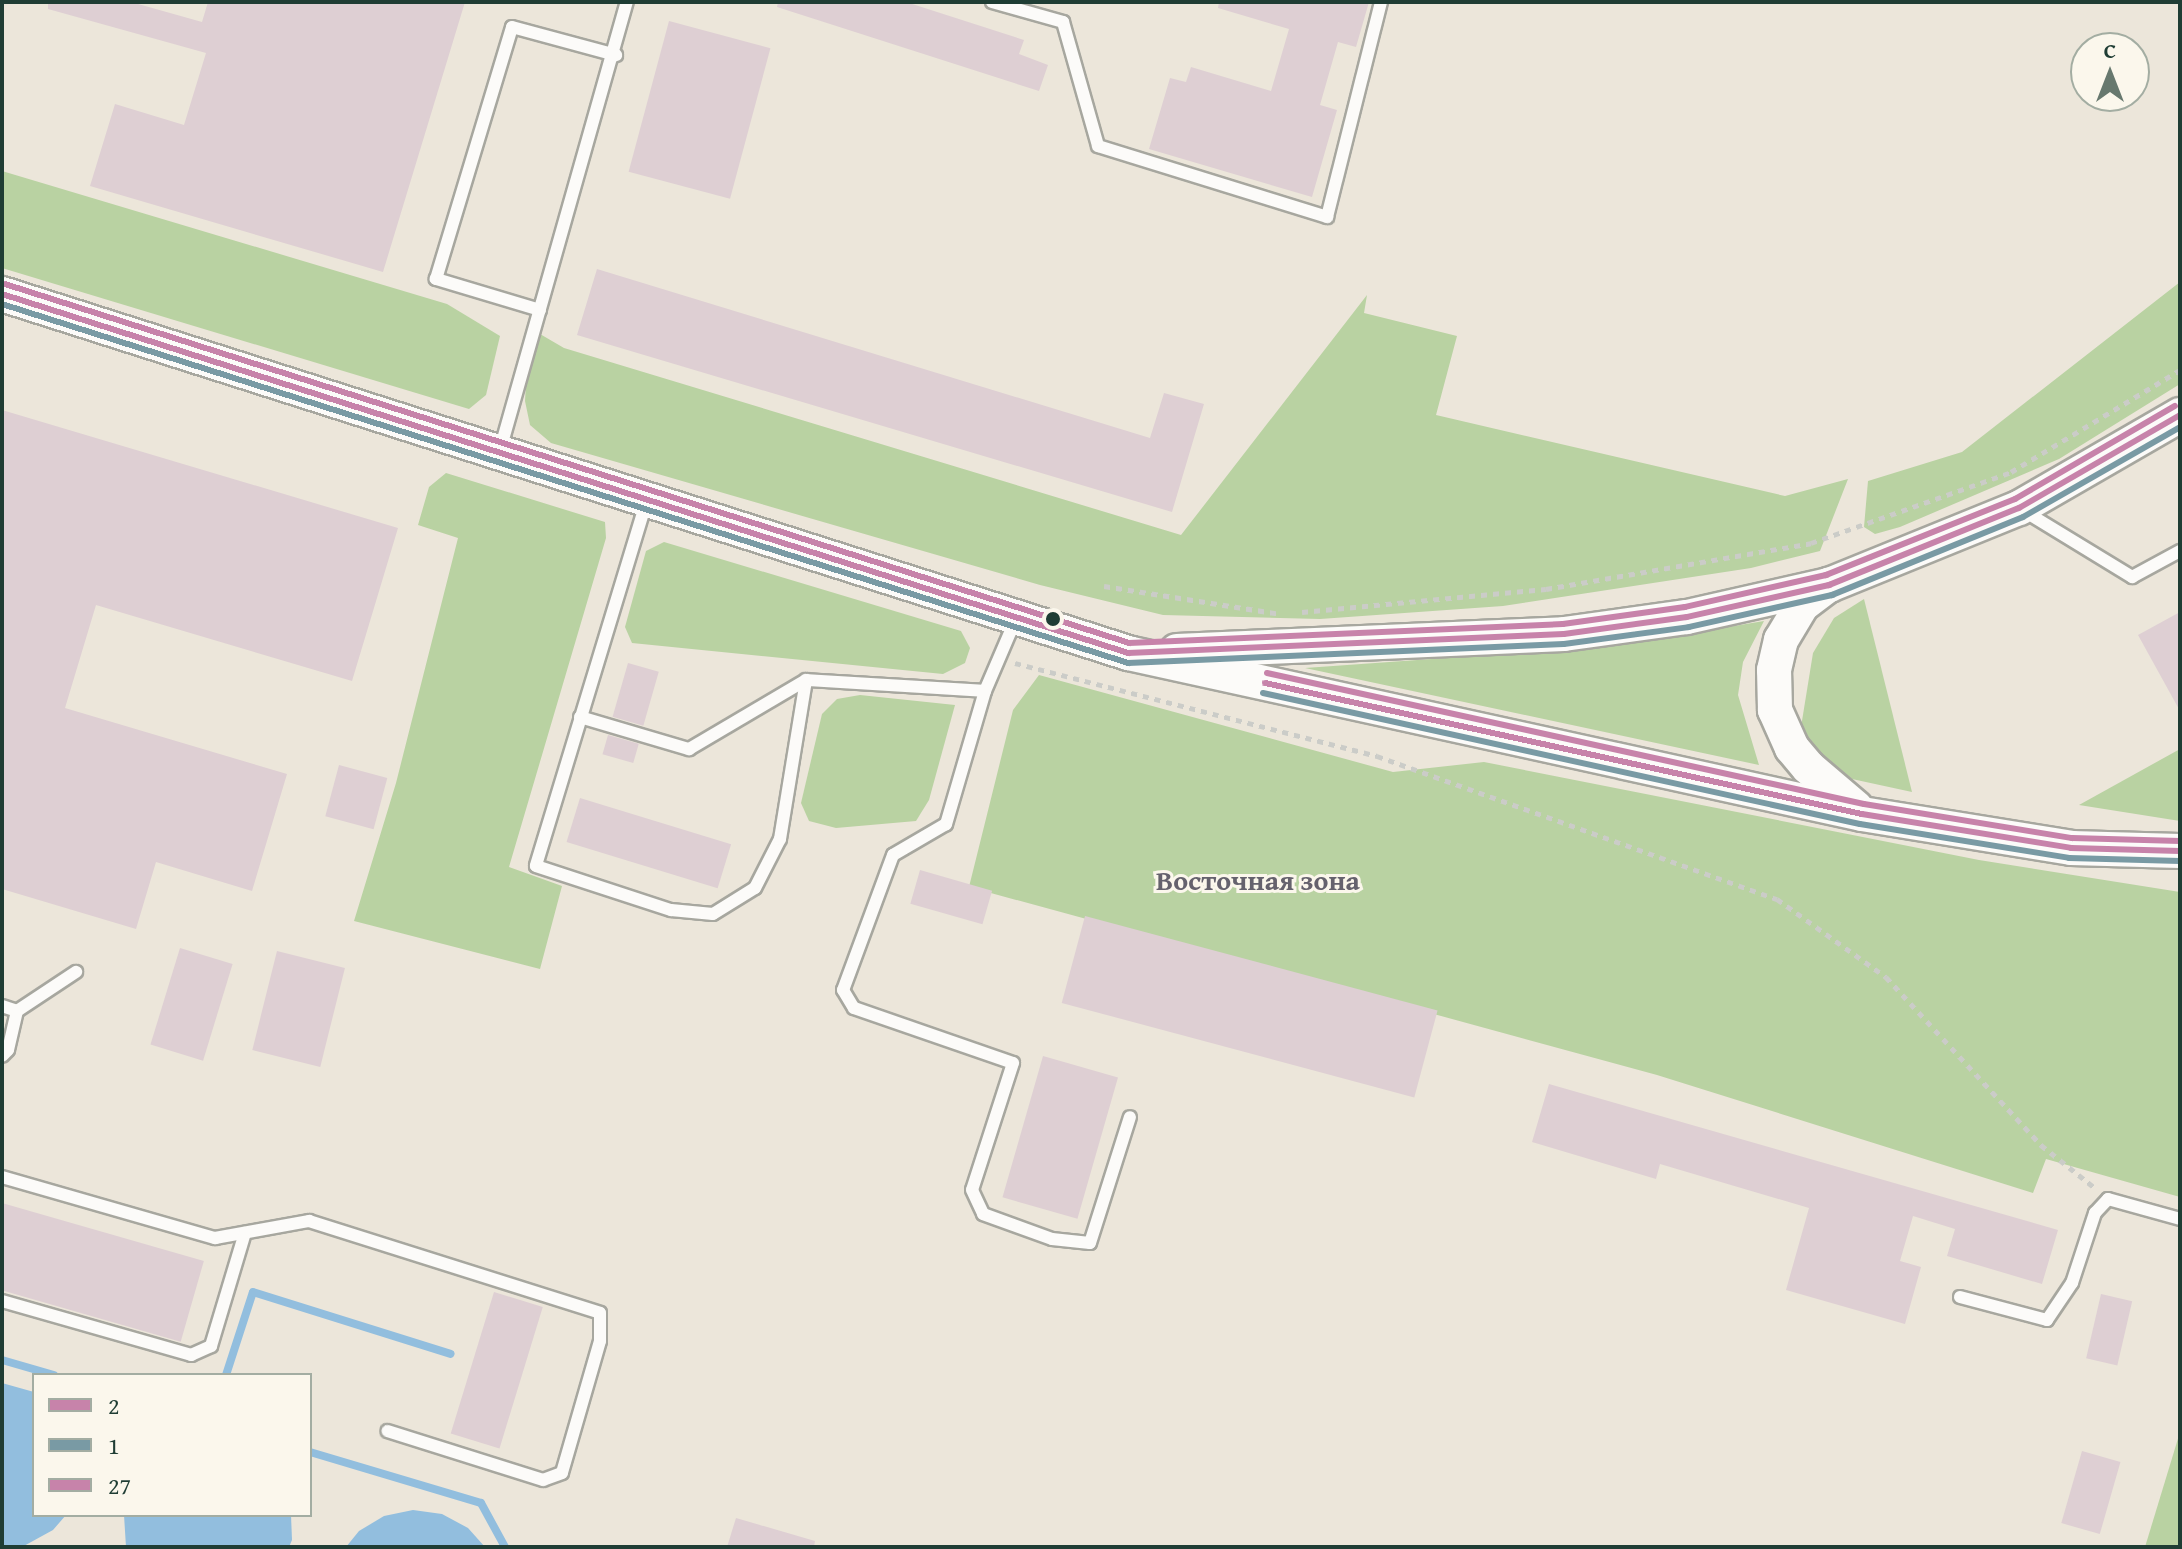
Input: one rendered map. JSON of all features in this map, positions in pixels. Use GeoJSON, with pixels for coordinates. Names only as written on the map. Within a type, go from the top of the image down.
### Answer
{"type":"FeatureCollection","features":[{"type":"Feature","properties":{"kind":"main road"},"geometry":{"type":"LineString","coordinates":[[2,294],[1128,653],[1862,814],[2071,848],[2180,851]]}},
{"type":"Feature","properties":{"kind":"main road"},"geometry":{"type":"LineString","coordinates":[[1128,653],[1564,634],[1687,617],[1829,585],[2019,508],[2180,415]]}},
{"type":"Feature","properties":{"kind":"main road"},"geometry":{"type":"LineString","coordinates":[[1829,585],[1802,605],[1781,640],[1774,670],[1775,710],[1792,748],[1808,767],[1862,814]]}},
{"type":"Feature","properties":{"kind":"lane"},"geometry":{"type":"LineString","coordinates":[[499,453],[616,55],[627,2]]}},
{"type":"Feature","properties":{"kind":"lane"},"geometry":{"type":"LineString","coordinates":[[992,2],[1063,22],[1098,146],[1327,217],[1381,2]]}},
{"type":"Feature","properties":{"kind":"lane"},"geometry":{"type":"LineString","coordinates":[[540,310],[436,279],[512,27],[616,55]]}},
{"type":"Feature","properties":{"kind":"lane"},"geometry":{"type":"LineString","coordinates":[[647,500],[536,866],[671,910],[713,914],[755,888],[780,839],[806,680]]}},
{"type":"Feature","properties":{"kind":"lane"},"geometry":{"type":"LineString","coordinates":[[2019,508],[2132,577],[2180,551]]}},
{"type":"Feature","properties":{"kind":"lane"},"geometry":{"type":"LineString","coordinates":[[1016,618],[985,691],[946,824],[893,855],[843,990],[854,1008],[1013,1063],[972,1190],[983,1214],[1052,1239],[1090,1243],[1130,1117]]}},
{"type":"Feature","properties":{"kind":"lane"},"geometry":{"type":"LineString","coordinates":[[580,717],[689,749],[806,680],[985,691]]}},
{"type":"Feature","properties":{"kind":"lane"},"geometry":{"type":"LineString","coordinates":[[2,1056],[8,1050],[17,1011],[76,972]]}},
{"type":"Feature","properties":{"kind":"lane"},"geometry":{"type":"LineString","coordinates":[[2,1006],[17,1011]]}},
{"type":"Feature","properties":{"kind":"lane"},"geometry":{"type":"LineString","coordinates":[[2,1177],[215,1238],[309,1221],[600,1313],[600,1341],[562,1473],[543,1480],[388,1431]]}},
{"type":"Feature","properties":{"kind":"lane"},"geometry":{"type":"LineString","coordinates":[[1960,1297],[2047,1320],[2072,1283],[2095,1213],[2108,1199],[2180,1219]]}},
{"type":"Feature","properties":{"kind":"lane"},"geometry":{"type":"LineString","coordinates":[[2,1301],[191,1355],[211,1346],[245,1233]]}},
{"type":"Feature","properties":{"kind":"path"},"geometry":{"type":"LineString","coordinates":[[1104,586],[1281,614],[1546,589],[1811,543],[2011,472],[2180,370]]}},
{"type":"Feature","properties":{"kind":"path"},"geometry":{"type":"LineString","coordinates":[[999,659],[1377,756],[1777,899],[1886,977],[2041,1145],[2108,1199]]}},
{"type":"Feature","properties":{"kind":"green space"},"geometry":{"type":"Polygon","coordinates":[[[2,171],[447,304],[500,336],[486,395],[469,409],[2,268],[2,171]]]}},
{"type":"Feature","properties":{"kind":"green space"},"geometry":{"type":"Polygon","coordinates":[[[2180,282],[2180,384],[2059,459],[1900,527],[1875,534],[1864,527],[1868,481],[1962,452],[2180,282]]]}},
{"type":"Feature","properties":{"kind":"green space"},"geometry":{"type":"Polygon","coordinates":[[[1367,295],[1364,313],[1457,336],[1436,415],[1785,496],[1848,479],[1820,551],[1751,568],[1503,606],[1320,619],[1163,615],[1040,585],[551,443],[530,425],[525,401],[527,367],[540,334],[564,348],[1181,535],[1367,295]]]}},
{"type":"Feature","properties":{"kind":"green space"},"geometry":{"type":"Polygon","coordinates":[[[446,473],[605,522],[606,538],[509,867],[562,886],[540,969],[354,921],[396,783],[458,538],[418,525],[429,487],[446,473]]]}},
{"type":"Feature","properties":{"kind":"green space"},"geometry":{"type":"Polygon","coordinates":[[[664,542],[961,631],[970,648],[965,663],[943,674],[632,643],[625,627],[646,551],[664,542]]]}},
{"type":"Feature","properties":{"kind":"green space"},"geometry":{"type":"Polygon","coordinates":[[[1864,599],[1912,792],[1852,779],[1814,750],[1801,727],[1813,653],[1834,618],[1864,599]]]}},
{"type":"Feature","properties":{"kind":"green space"},"geometry":{"type":"Polygon","coordinates":[[[1764,621],[1743,662],[1738,695],[1759,765],[1305,668],[1614,646],[1764,621]]]}},
{"type":"Feature","properties":{"kind":"green space"},"geometry":{"type":"Polygon","coordinates":[[[1039,675],[1393,772],[1484,762],[1979,860],[2180,892],[2180,1197],[2046,1159],[2033,1193],[1657,1075],[969,887],[1013,710],[1039,675]]]}},
{"type":"Feature","properties":{"kind":"green space"},"geometry":{"type":"Polygon","coordinates":[[[860,695],[955,705],[929,800],[916,821],[836,828],[809,821],[801,803],[822,714],[837,699],[860,695]]]}},
{"type":"Feature","properties":{"kind":"green space"},"geometry":{"type":"Polygon","coordinates":[[[2180,749],[2180,821],[2079,805],[2180,749]]]}},
{"type":"Feature","properties":{"kind":"green space"},"geometry":{"type":"Polygon","coordinates":[[[2180,1432],[2180,1547],[2145,1547],[2180,1432]]]}},
{"type":"Feature","properties":{"kind":"water"},"geometry":{"type":"Polygon","coordinates":[[[2,1383],[32,1391],[32,1517],[64,1517],[53,1530],[22,1547],[2,1547],[2,1383]]]}},
{"type":"Feature","properties":{"kind":"water"},"geometry":{"type":"Polygon","coordinates":[[[413,1510],[442,1514],[468,1528],[485,1547],[346,1547],[359,1531],[384,1516],[413,1510]]]}},
{"type":"Feature","properties":{"kind":"water"},"geometry":{"type":"Polygon","coordinates":[[[124,1517],[291,1517],[292,1540],[289,1547],[126,1547],[124,1517]]]}},
{"type":"Feature","properties":{"kind":"building"},"geometry":{"type":"Polygon","coordinates":[[[48,2],[131,2],[202,22],[208,2],[465,2],[383,272],[90,186],[115,104],[184,125],[206,53],[48,9],[48,2]]]}},
{"type":"Feature","properties":{"kind":"building"},"geometry":{"type":"Polygon","coordinates":[[[778,2],[906,2],[1024,40],[1019,54],[1048,65],[1039,91],[777,7],[778,2]]]}},
{"type":"Feature","properties":{"kind":"building"},"geometry":{"type":"Polygon","coordinates":[[[1219,2],[1369,2],[1356,47],[1338,42],[1320,105],[1337,110],[1312,197],[1149,149],[1170,78],[1186,82],[1191,67],[1271,91],[1289,29],[1218,8],[1219,2]]]}},
{"type":"Feature","properties":{"kind":"building"},"geometry":{"type":"Polygon","coordinates":[[[669,21],[770,48],[730,199],[629,172],[669,21]]]}},
{"type":"Feature","properties":{"kind":"building"},"geometry":{"type":"Polygon","coordinates":[[[597,269],[1150,438],[1164,393],[1204,404],[1172,512],[577,335],[597,269]]]}},
{"type":"Feature","properties":{"kind":"building"},"geometry":{"type":"Polygon","coordinates":[[[2,410],[398,528],[352,681],[96,605],[65,708],[287,774],[252,891],[156,862],[136,929],[2,889],[2,410]]]}},
{"type":"Feature","properties":{"kind":"building"},"geometry":{"type":"Polygon","coordinates":[[[2180,612],[2180,711],[2138,635],[2180,612]]]}},
{"type":"Feature","properties":{"kind":"building"},"geometry":{"type":"Polygon","coordinates":[[[628,663],[659,672],[643,726],[613,717],[628,663]]]}},
{"type":"Feature","properties":{"kind":"building"},"geometry":{"type":"Polygon","coordinates":[[[608,735],[639,744],[633,763],[602,754],[608,735]]]}},
{"type":"Feature","properties":{"kind":"building"},"geometry":{"type":"Polygon","coordinates":[[[339,765],[387,778],[374,829],[325,816],[339,765]]]}},
{"type":"Feature","properties":{"kind":"building"},"geometry":{"type":"Polygon","coordinates":[[[580,798],[731,844],[718,888],[567,842],[580,798]]]}},
{"type":"Feature","properties":{"kind":"building"},"geometry":{"type":"Polygon","coordinates":[[[920,870],[992,891],[982,924],[910,904],[920,870]]]}},
{"type":"Feature","properties":{"kind":"building"},"geometry":{"type":"Polygon","coordinates":[[[1085,916],[1438,1010],[1414,1097],[1062,1003],[1085,916]]]}},
{"type":"Feature","properties":{"kind":"building"},"geometry":{"type":"Polygon","coordinates":[[[180,948],[233,964],[203,1061],[150,1045],[180,948]]]}},
{"type":"Feature","properties":{"kind":"building"},"geometry":{"type":"Polygon","coordinates":[[[277,951],[345,968],[320,1067],[252,1050],[277,951]]]}},
{"type":"Feature","properties":{"kind":"building"},"geometry":{"type":"Polygon","coordinates":[[[1043,1056],[1118,1077],[1077,1219],[1002,1197],[1043,1056]]]}},
{"type":"Feature","properties":{"kind":"building"},"geometry":{"type":"Polygon","coordinates":[[[1549,1084],[2058,1230],[2042,1284],[1947,1256],[1955,1229],[1913,1216],[1900,1261],[1921,1267],[1905,1324],[1786,1290],[1809,1208],[1660,1164],[1656,1179],[1532,1142],[1549,1084]]]}},
{"type":"Feature","properties":{"kind":"building"},"geometry":{"type":"Polygon","coordinates":[[[2,1203],[204,1261],[181,1342],[2,1290],[2,1203]]]}},
{"type":"Feature","properties":{"kind":"building"},"geometry":{"type":"Polygon","coordinates":[[[494,1292],[543,1307],[500,1448],[451,1434],[494,1292]]]}},
{"type":"Feature","properties":{"kind":"building"},"geometry":{"type":"Polygon","coordinates":[[[2101,1294],[2132,1301],[2117,1366],[2086,1358],[2101,1294]]]}},
{"type":"Feature","properties":{"kind":"building"},"geometry":{"type":"Polygon","coordinates":[[[2082,1451],[2120,1462],[2100,1534],[2061,1523],[2082,1451]]]}},
{"type":"Feature","properties":{"kind":"building"},"geometry":{"type":"Polygon","coordinates":[[[736,1518],[815,1541],[814,1547],[727,1547],[736,1518]]]}},
{"type":"Feature","properties":{"kind":"waterway"},"geometry":{"type":"LineString","coordinates":[[227,1373],[253,1292],[451,1354]]}},
{"type":"Feature","properties":{"kind":"waterway"},"geometry":{"type":"LineString","coordinates":[[2,1360],[47,1373]]}},
{"type":"Feature","properties":{"kind":"waterway"},"geometry":{"type":"LineString","coordinates":[[312,1453],[481,1503],[505,1547]]}},
{"type":"Feature","properties":{"kind":"transit line","name":"27"},"geometry":{"type":"LineString","coordinates":[[5,284],[1129,643],[1563,624],[1685,607],[1826,575],[2015,499],[2175,406]]}},
{"type":"Feature","properties":{"kind":"transit line","name":"2"},"geometry":{"type":"LineString","coordinates":[[2,294],[1128,653],[1564,634],[1687,617],[1829,585],[2019,508],[2180,415]]}},
{"type":"Feature","properties":{"kind":"transit line","name":"1"},"geometry":{"type":"LineString","coordinates":[[2,304],[1128,663],[1564,644],[1689,627],[1832,595],[2023,517],[2180,427]]}},
{"type":"Feature","properties":{"kind":"transit line","name":"27"},"geometry":{"type":"LineString","coordinates":[[1267,673],[1864,804],[2072,838],[2180,841]]}},
{"type":"Feature","properties":{"kind":"transit line","name":"2"},"geometry":{"type":"LineString","coordinates":[[1265,683],[1862,814],[2071,848],[2180,851]]}},
{"type":"Feature","properties":{"kind":"transit line","name":"1"},"geometry":{"type":"LineString","coordinates":[[1263,693],[1860,824],[2069,858],[2180,861]]}},
{"type":"Feature","properties":{"kind":"district","name":"Восточная зона"},"geometry":{"type":"Point","coordinates":[1258,880]}}]}
